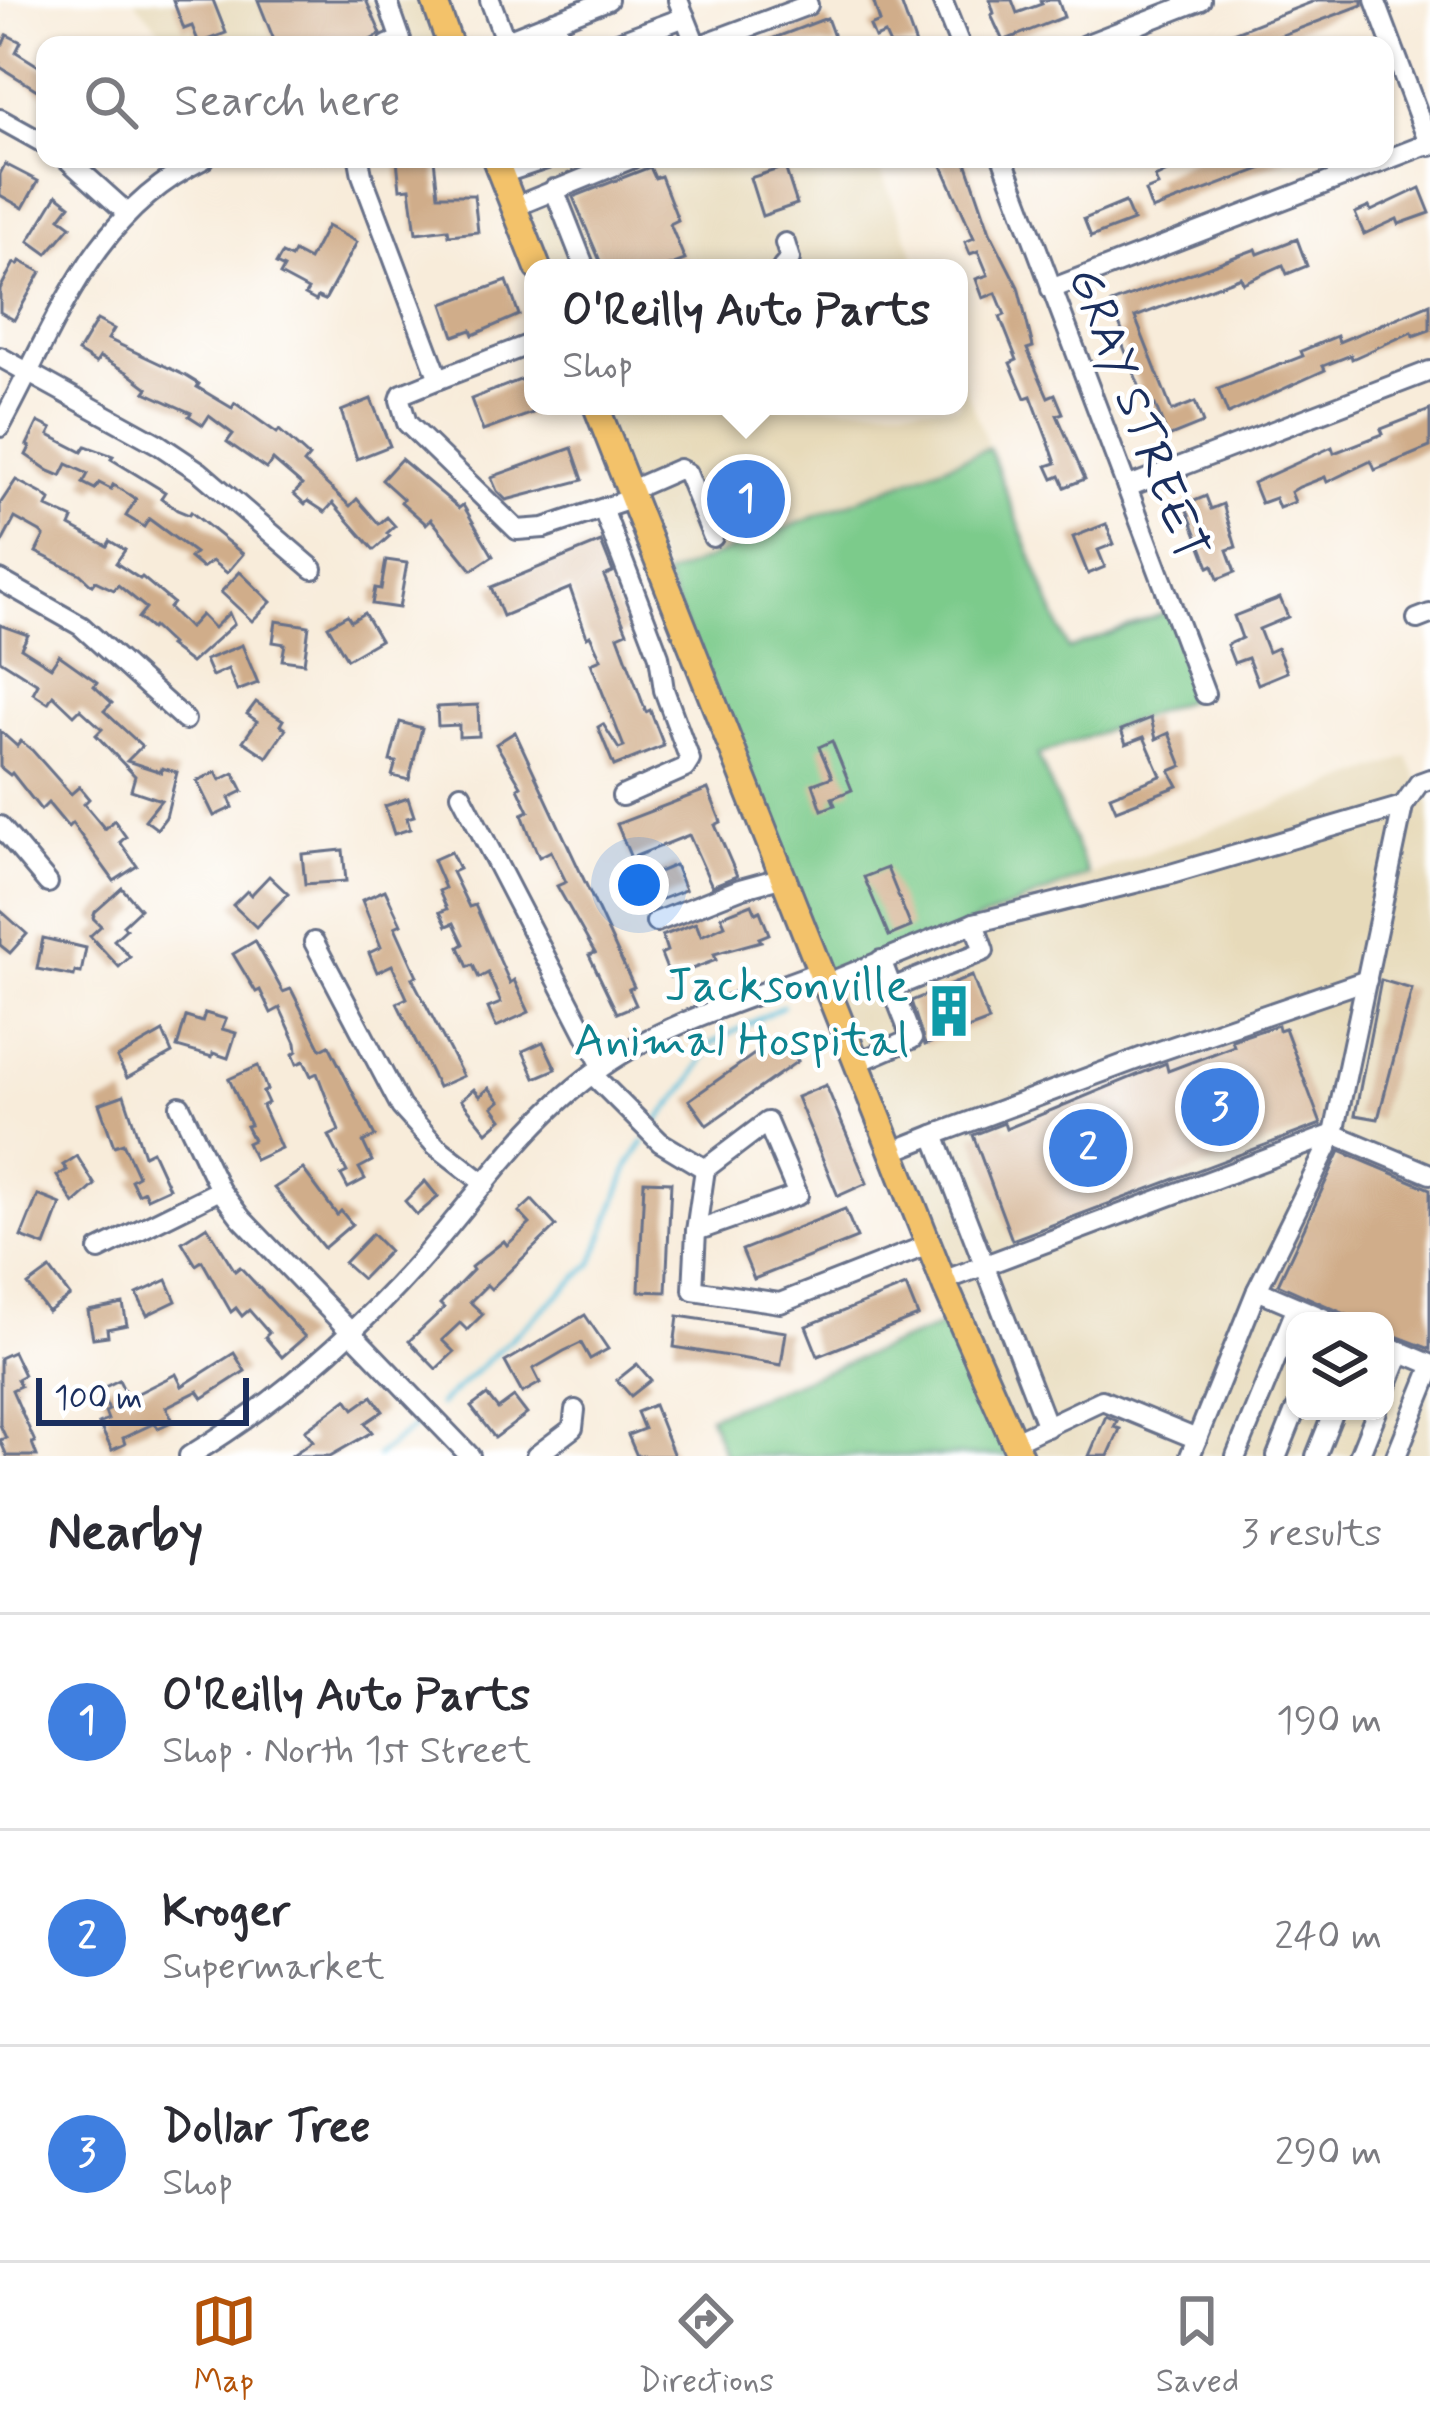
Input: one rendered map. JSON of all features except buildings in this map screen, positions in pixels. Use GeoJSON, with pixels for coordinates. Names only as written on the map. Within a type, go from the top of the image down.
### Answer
{"type":"FeatureCollection","features":[{"type":"Feature","properties":{"kind":"main road"},"geometry":{"type":"LineString","coordinates":[[434,0],[447,36]]}},
{"type":"Feature","properties":{"kind":"main road"},"geometry":{"type":"LineString","coordinates":[[498,168],[534,259]]}},
{"type":"Feature","properties":{"kind":"main road"},"geometry":{"type":"LineString","coordinates":[[600,415],[928,1245],[1015,1451]]}},
{"type":"Feature","properties":{"kind":"street"},"geometry":{"type":"LineString","coordinates":[[387,0],[400,36]]}},
{"type":"Feature","properties":{"kind":"street"},"geometry":{"type":"LineString","coordinates":[[490,0],[498,36]]}},
{"type":"Feature","properties":{"kind":"street"},"geometry":{"type":"LineString","coordinates":[[516,36],[608,0]]}},
{"type":"Feature","properties":{"kind":"street"},"geometry":{"type":"LineString","coordinates":[[723,36],[808,5],[806,0]]}},
{"type":"Feature","properties":{"kind":"street"},"geometry":{"type":"LineString","coordinates":[[942,0],[956,36]]}},
{"type":"Feature","properties":{"kind":"street"},"geometry":{"type":"LineString","coordinates":[[1108,36],[1202,0]]}},
{"type":"Feature","properties":{"kind":"street"},"geometry":{"type":"LineString","coordinates":[[1375,0],[1389,36]]}},
{"type":"Feature","properties":{"kind":"street"},"geometry":{"type":"LineString","coordinates":[[627,36],[681,8],[694,36]]}},
{"type":"Feature","properties":{"kind":"street"},"geometry":{"type":"LineString","coordinates":[[554,21],[560,36]]}},
{"type":"Feature","properties":{"kind":"street"},"geometry":{"type":"LineString","coordinates":[[1394,50],[1430,144],[1394,158]]}},
{"type":"Feature","properties":{"kind":"street"},"geometry":{"type":"LineString","coordinates":[[0,119],[36,139]]}},
{"type":"Feature","properties":{"kind":"street"},"geometry":{"type":"LineString","coordinates":[[77,168],[126,212]]}},
{"type":"Feature","properties":{"kind":"street"},"geometry":{"type":"LineString","coordinates":[[0,427],[86,266],[126,212],[188,168]]}},
{"type":"Feature","properties":{"kind":"street"},"geometry":{"type":"LineString","coordinates":[[361,168],[440,379]]}},
{"type":"Feature","properties":{"kind":"street"},"geometry":{"type":"LineString","coordinates":[[514,207],[608,168]]}},
{"type":"Feature","properties":{"kind":"street","name":"GRAY STREET"},"geometry":{"type":"LineString","coordinates":[[1006,168],[1205,694]]}},
{"type":"Feature","properties":{"kind":"street"},"geometry":{"type":"LineString","coordinates":[[1051,289],[1367,168]]}},
{"type":"Feature","properties":{"kind":"street"},"geometry":{"type":"LineString","coordinates":[[554,189],[581,259]]}},
{"type":"Feature","properties":{"kind":"street"},"geometry":{"type":"LineString","coordinates":[[785,243],[790,259]]}},
{"type":"Feature","properties":{"kind":"street"},"geometry":{"type":"LineString","coordinates":[[524,346],[402,394],[407,423],[518,530],[544,528],[603,509],[679,469],[687,473],[712,537]]}},
{"type":"Feature","properties":{"kind":"street"},"geometry":{"type":"LineString","coordinates":[[0,357],[200,472],[314,569]]}},
{"type":"Feature","properties":{"kind":"street"},"geometry":{"type":"LineString","coordinates":[[1127,487],[1430,371]]}},
{"type":"Feature","properties":{"kind":"street"},"geometry":{"type":"LineString","coordinates":[[603,509],[659,656],[664,690],[690,760],[685,768],[622,796]]}},
{"type":"Feature","properties":{"kind":"street"},"geometry":{"type":"LineString","coordinates":[[0,580],[81,626],[185,720]]}},
{"type":"Feature","properties":{"kind":"street"},"geometry":{"type":"LineString","coordinates":[[659,656],[692,643]]}},
{"type":"Feature","properties":{"kind":"street"},"geometry":{"type":"LineString","coordinates":[[1194,1448],[1257,1290],[1334,1134],[1403,806],[1419,783],[1430,778]]}},
{"type":"Feature","properties":{"kind":"street"},"geometry":{"type":"LineString","coordinates":[[460,794],[597,1070],[660,1142],[705,1169]]}},
{"type":"Feature","properties":{"kind":"street"},"geometry":{"type":"LineString","coordinates":[[189,1456],[280,1395],[350,1333],[534,1127],[597,1070],[682,1025],[880,960],[974,923],[1171,874],[1403,806]]}},
{"type":"Feature","properties":{"kind":"street"},"geometry":{"type":"LineString","coordinates":[[0,826],[48,884]]}},
{"type":"Feature","properties":{"kind":"street"},"geometry":{"type":"LineString","coordinates":[[656,922],[784,877]]}},
{"type":"Feature","properties":{"kind":"street"},"geometry":{"type":"LineString","coordinates":[[892,988],[984,951],[974,923]]}},
{"type":"Feature","properties":{"kind":"street"},"geometry":{"type":"LineString","coordinates":[[314,942],[401,1107],[436,1146],[484,1184]]}},
{"type":"Feature","properties":{"kind":"street"},"geometry":{"type":"LineString","coordinates":[[856,1063],[912,1039],[880,960]]}},
{"type":"Feature","properties":{"kind":"street"},"geometry":{"type":"LineString","coordinates":[[892,1152],[1367,980]]}},
{"type":"Feature","properties":{"kind":"street"},"geometry":{"type":"LineString","coordinates":[[180,1106],[220,1190],[470,1456]]}},
{"type":"Feature","properties":{"kind":"street"},"geometry":{"type":"LineString","coordinates":[[696,1231],[798,1195],[767,1122],[705,1169],[696,1231],[693,1290],[780,1303],[928,1245]]}},
{"type":"Feature","properties":{"kind":"street"},"geometry":{"type":"LineString","coordinates":[[943,1281],[1334,1134],[1430,1174]]}},
{"type":"Feature","properties":{"kind":"street"},"geometry":{"type":"LineString","coordinates":[[934,1135],[1047,1427]]}},
{"type":"Feature","properties":{"kind":"street"},"geometry":{"type":"LineString","coordinates":[[99,1250],[220,1190]]}},
{"type":"Feature","properties":{"kind":"street"},"geometry":{"type":"LineString","coordinates":[[1257,1290],[1309,1312]]}},
{"type":"Feature","properties":{"kind":"street"},"geometry":{"type":"LineString","coordinates":[[1236,1456],[1297,1307]]}},
{"type":"Feature","properties":{"kind":"street"},"geometry":{"type":"LineString","coordinates":[[1394,1349],[1430,1368],[1396,1456]]}},
{"type":"Feature","properties":{"kind":"street"},"geometry":{"type":"LineString","coordinates":[[1015,1451],[1047,1427],[1102,1400],[1214,1456]]}},
{"type":"Feature","properties":{"kind":"street"},"geometry":{"type":"LineString","coordinates":[[536,1456],[573,1428],[575,1410]]}},
{"type":"Feature","properties":{"kind":"street"},"geometry":{"type":"LineString","coordinates":[[1277,1456],[1291,1420]]}},
{"type":"Feature","properties":{"kind":"street"},"geometry":{"type":"LineString","coordinates":[[1316,1456],[1330,1420]]}},
{"type":"Feature","properties":{"kind":"street"},"geometry":{"type":"LineString","coordinates":[[1359,1456],[1373,1420]]}},
{"type":"Feature","properties":{"kind":"shaded area"},"geometry":{"type":"Polygon","coordinates":[[[134,0],[434,0],[447,36],[165,36],[134,0]]]}},
{"type":"Feature","properties":{"kind":"shaded area"},"geometry":{"type":"Polygon","coordinates":[[[568,168],[880,168],[915,259],[534,259],[508,192],[568,168]]]}},
{"type":"Feature","properties":{"kind":"shaded area"},"geometry":{"type":"Polygon","coordinates":[[[968,394],[989,448],[665,576],[600,415],[968,415],[968,394]]]}},
{"type":"Feature","properties":{"kind":"shaded area"},"geometry":{"type":"Polygon","coordinates":[[[1408,757],[1419,783],[1430,779],[1430,1456],[1020,1456],[825,984],[1088,875],[1408,757]]]}},
{"type":"Feature","properties":{"kind":"green space"},"geometry":{"type":"Polygon","coordinates":[[[989,448],[1068,649],[1173,610],[1205,694],[1038,755],[1088,875],[825,984],[665,576],[989,448]]]}},
{"type":"Feature","properties":{"kind":"green space"},"geometry":{"type":"Polygon","coordinates":[[[959,1319],[1020,1456],[725,1456],[709,1416],[959,1319]]]}},
{"type":"Feature","properties":{"kind":"waterway"},"geometry":{"type":"LineString","coordinates":[[655,1125],[691,1081],[711,1044],[783,1006]]}},
{"type":"Feature","properties":{"kind":"waterway"},"geometry":{"type":"LineString","coordinates":[[439,1405],[593,1263],[630,1163],[644,1142]]}},
{"type":"Feature","properties":{"kind":"waterway"},"geometry":{"type":"LineString","coordinates":[[377,1456],[420,1422]]}},
{"type":"Feature","properties":{"kind":"place","name":"O'Reilly Auto Parts"},"geometry":{"type":"Point","coordinates":[746,499]}},
{"type":"Feature","properties":{"kind":"place","name":"Jacksonville Animal Hospital"},"geometry":{"type":"Point","coordinates":[949,1011]}},
{"type":"Feature","properties":{"kind":"place","name":"Dollar Tree"},"geometry":{"type":"Point","coordinates":[1220,1107]}},
{"type":"Feature","properties":{"kind":"place","name":"Kroger"},"geometry":{"type":"Point","coordinates":[1088,1148]}}]}
